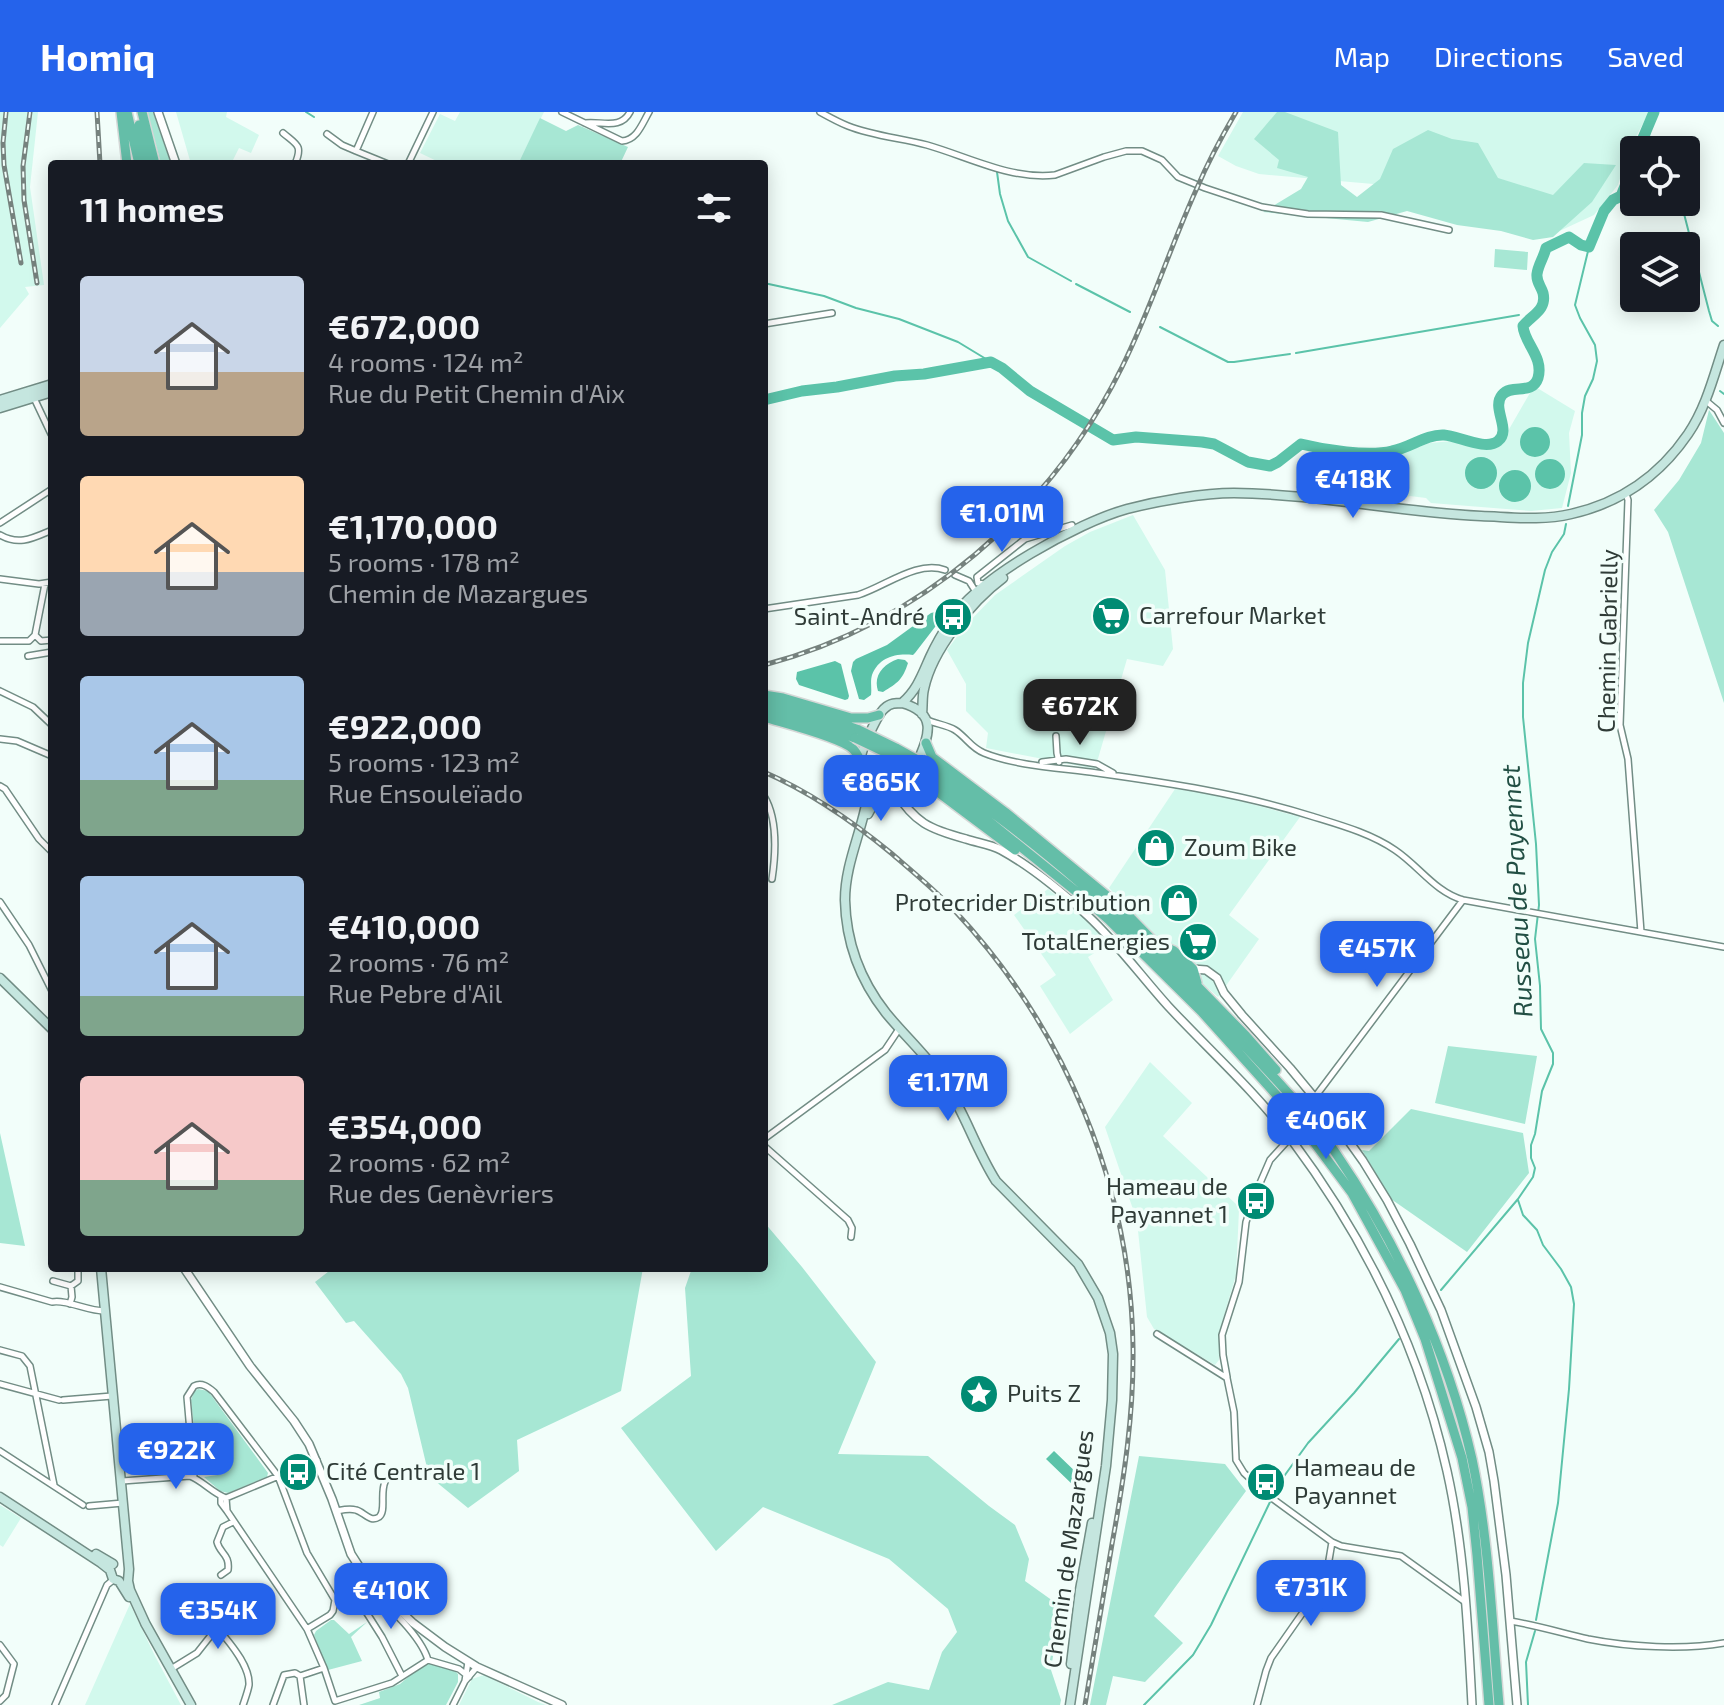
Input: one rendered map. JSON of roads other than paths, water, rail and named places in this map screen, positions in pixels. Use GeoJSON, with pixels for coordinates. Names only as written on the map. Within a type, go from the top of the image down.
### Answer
{"type":"FeatureCollection","features":[{"type":"Feature","properties":{"kind":"highway"},"geometry":{"type":"LineString","coordinates":[[121,112],[127,160]]}},
{"type":"Feature","properties":{"kind":"highway"},"geometry":{"type":"LineString","coordinates":[[127,112],[138,160]]}},
{"type":"Feature","properties":{"kind":"highway"},"geometry":{"type":"LineString","coordinates":[[139,112],[147,160]]}},
{"type":"Feature","properties":{"kind":"highway"},"geometry":{"type":"LineString","coordinates":[[139,112],[154,160]]}},
{"type":"Feature","properties":{"kind":"highway"},"geometry":{"type":"LineString","coordinates":[[768,698],[783,698],[851,718],[879,715]]}},
{"type":"Feature","properties":{"kind":"highway"},"geometry":{"type":"LineString","coordinates":[[768,699],[823,717],[857,734]]}},
{"type":"Feature","properties":{"kind":"highway"},"geometry":{"type":"LineString","coordinates":[[768,710],[896,748],[1094,905],[1201,1011],[1290,1110],[1352,1193],[1405,1290],[1439,1379],[1462,1458],[1477,1555],[1489,1705]]}},
{"type":"Feature","properties":{"kind":"highway"},"geometry":{"type":"LineString","coordinates":[[768,718],[849,746],[860,760]]}},
{"type":"Feature","properties":{"kind":"highway"},"geometry":{"type":"LineString","coordinates":[[931,735],[932,757],[1095,884],[1246,1036],[1296,1094],[1359,1190],[1398,1258],[1427,1319],[1471,1458],[1480,1506],[1499,1705]]}},
{"type":"Feature","properties":{"kind":"highway"},"geometry":{"type":"LineString","coordinates":[[928,771],[976,800],[1065,871],[1140,938],[1215,1013],[1322,1134]]}},
{"type":"Feature","properties":{"kind":"highway"},"geometry":{"type":"LineString","coordinates":[[903,784],[922,785],[939,793],[995,836],[1066,883]]}},
{"type":"Feature","properties":{"kind":"highway"},"geometry":{"type":"LineString","coordinates":[[1153,941],[1176,952],[1193,969],[1194,978],[1201,989]]}},
{"type":"Feature","properties":{"kind":"main road"},"geometry":{"type":"LineString","coordinates":[[902,703],[915,691],[930,656],[953,617],[976,593],[1030,554],[1098,519],[1128,509],[1215,494],[1275,495],[1411,511],[1537,518],[1573,514],[1626,494],[1659,469],[1690,431],[1705,400],[1724,345]]}},
{"type":"Feature","properties":{"kind":"main road"},"geometry":{"type":"LineString","coordinates":[[0,400],[48,385]]}},
{"type":"Feature","properties":{"kind":"main road"},"geometry":{"type":"LineString","coordinates":[[0,408],[48,393]]}},
{"type":"Feature","properties":{"kind":"main road"},"geometry":{"type":"LineString","coordinates":[[924,717],[910,705],[902,703],[888,706],[879,715],[860,760],[863,771],[876,787],[890,790],[910,778],[931,735],[924,717],[925,684],[957,624],[996,583],[1066,535]]}},
{"type":"Feature","properties":{"kind":"main road","name":"Chemin de Mazargues"},"geometry":{"type":"LineString","coordinates":[[869,780],[866,807],[845,896],[848,931],[859,968],[868,987],[899,1028],[942,1077],[996,1181],[1078,1264],[1098,1298],[1110,1333],[1112,1400],[1080,1590],[1068,1705]]}},
{"type":"Feature","properties":{"kind":"main road","name":"Chemin de Mazargues"},"geometry":{"type":"LineString","coordinates":[[856,841],[872,805],[890,790]]}},
{"type":"Feature","properties":{"kind":"main road"},"geometry":{"type":"LineString","coordinates":[[0,978],[48,1025]]}},
{"type":"Feature","properties":{"kind":"main road"},"geometry":{"type":"LineString","coordinates":[[101,1272],[130,1590],[146,1625]]}},
{"type":"Feature","properties":{"kind":"main road"},"geometry":{"type":"LineString","coordinates":[[0,1490],[114,1571],[191,1705]]}},
{"type":"Feature","properties":{"kind":"main road"},"geometry":{"type":"LineString","coordinates":[[0,1497],[114,1571],[128,1571]]}},
{"type":"Feature","properties":{"kind":"main road"},"geometry":{"type":"LineString","coordinates":[[114,1571],[126,1545]]}},
{"type":"Feature","properties":{"kind":"main road"},"geometry":{"type":"LineString","coordinates":[[114,1571],[123,1562],[128,1571]]}},
{"type":"Feature","properties":{"kind":"street"},"geometry":{"type":"LineString","coordinates":[[158,112],[175,160]]}},
{"type":"Feature","properties":{"kind":"street"},"geometry":{"type":"LineString","coordinates":[[356,151],[373,112]]}},
{"type":"Feature","properties":{"kind":"street"},"geometry":{"type":"LineString","coordinates":[[410,160],[433,112]]}},
{"type":"Feature","properties":{"kind":"street"},"geometry":{"type":"LineString","coordinates":[[562,112],[622,141],[628,141],[636,134],[649,112]]}},
{"type":"Feature","properties":{"kind":"street"},"geometry":{"type":"LineString","coordinates":[[583,123],[617,124],[623,122],[630,112]]}},
{"type":"Feature","properties":{"kind":"street"},"geometry":{"type":"LineString","coordinates":[[820,112],[864,132],[924,144],[1010,172],[1055,175],[1104,157],[1126,151],[1142,151],[1162,160],[1178,177],[1262,207],[1308,214],[1381,215],[1449,230]]}},
{"type":"Feature","properties":{"kind":"street"},"geometry":{"type":"LineString","coordinates":[[283,133],[299,147],[297,160]]}},
{"type":"Feature","properties":{"kind":"street"},"geometry":{"type":"LineString","coordinates":[[327,134],[342,145],[378,160]]}},
{"type":"Feature","properties":{"kind":"street"},"geometry":{"type":"LineString","coordinates":[[768,323],[832,313]]}},
{"type":"Feature","properties":{"kind":"street"},"geometry":{"type":"LineString","coordinates":[[34,397],[48,427]]}},
{"type":"Feature","properties":{"kind":"street"},"geometry":{"type":"LineString","coordinates":[[1705,400],[1717,410],[1724,423]]}},
{"type":"Feature","properties":{"kind":"street"},"geometry":{"type":"LineString","coordinates":[[0,523],[48,492]]}},
{"type":"Feature","properties":{"kind":"street","name":"Chemin Gabrielly"},"geometry":{"type":"LineString","coordinates":[[1626,494],[1620,725],[1628,759],[1641,932]]}},
{"type":"Feature","properties":{"kind":"street"},"geometry":{"type":"LineString","coordinates":[[986,585],[978,583],[977,577],[1025,539],[1072,525]]}},
{"type":"Feature","properties":{"kind":"street"},"geometry":{"type":"LineString","coordinates":[[0,535],[28,541],[48,532]]}},
{"type":"Feature","properties":{"kind":"street"},"geometry":{"type":"LineString","coordinates":[[768,608],[858,595],[919,568],[942,569]]}},
{"type":"Feature","properties":{"kind":"street"},"geometry":{"type":"LineString","coordinates":[[955,575],[969,581],[976,593]]}},
{"type":"Feature","properties":{"kind":"street"},"geometry":{"type":"LineString","coordinates":[[0,579],[48,583]]}},
{"type":"Feature","properties":{"kind":"street"},"geometry":{"type":"LineString","coordinates":[[0,641],[26,641],[35,635],[45,584]]}},
{"type":"Feature","properties":{"kind":"street"},"geometry":{"type":"LineString","coordinates":[[35,635],[41,641],[48,640]]}},
{"type":"Feature","properties":{"kind":"street"},"geometry":{"type":"LineString","coordinates":[[28,656],[48,653]]}},
{"type":"Feature","properties":{"kind":"street"},"geometry":{"type":"LineString","coordinates":[[0,691],[33,707],[48,721]]}},
{"type":"Feature","properties":{"kind":"street"},"geometry":{"type":"LineString","coordinates":[[924,717],[958,733],[984,753],[1010,760],[1242,797],[1342,826],[1389,846],[1434,885],[1463,900],[1724,947]]}},
{"type":"Feature","properties":{"kind":"street"},"geometry":{"type":"LineString","coordinates":[[931,735],[948,727]]}},
{"type":"Feature","properties":{"kind":"street"},"geometry":{"type":"LineString","coordinates":[[1056,736],[1058,760]]}},
{"type":"Feature","properties":{"kind":"street"},"geometry":{"type":"LineString","coordinates":[[0,739],[17,741],[48,754]]}},
{"type":"Feature","properties":{"kind":"street"},"geometry":{"type":"LineString","coordinates":[[1033,763],[1066,759],[1097,764],[1122,776]]}},
{"type":"Feature","properties":{"kind":"street"},"geometry":{"type":"LineString","coordinates":[[1058,760],[1076,770]]}},
{"type":"Feature","properties":{"kind":"street"},"geometry":{"type":"LineString","coordinates":[[0,786],[48,848]]}},
{"type":"Feature","properties":{"kind":"street"},"geometry":{"type":"LineString","coordinates":[[890,790],[916,819],[948,834],[1001,850],[1070,900],[1243,1082],[1330,1192],[1382,1286],[1426,1394],[1447,1470],[1457,1531],[1472,1705]]}},
{"type":"Feature","properties":{"kind":"street"},"geometry":{"type":"LineString","coordinates":[[768,802],[775,852],[772,879]]}},
{"type":"Feature","properties":{"kind":"street"},"geometry":{"type":"LineString","coordinates":[[1315,1097],[1463,900]]}},
{"type":"Feature","properties":{"kind":"street"},"geometry":{"type":"LineString","coordinates":[[0,902],[29,945],[48,983]]}},
{"type":"Feature","properties":{"kind":"street"},"geometry":{"type":"LineString","coordinates":[[1193,969],[1206,970],[1217,978],[1224,993],[1315,1097],[1363,1161],[1387,1200],[1441,1310],[1489,1452],[1499,1516],[1517,1705]]}},
{"type":"Feature","properties":{"kind":"street"},"geometry":{"type":"LineString","coordinates":[[768,1136],[885,1050],[899,1028]]}},
{"type":"Feature","properties":{"kind":"street"},"geometry":{"type":"LineString","coordinates":[[1290,1138],[1270,1160],[1257,1190],[1246,1222],[1239,1282],[1222,1335],[1234,1412],[1237,1465],[1269,1496],[1332,1542],[1401,1556],[1465,1602]]}},
{"type":"Feature","properties":{"kind":"street"},"geometry":{"type":"LineString","coordinates":[[768,1150],[848,1220],[852,1228],[851,1237]]}},
{"type":"Feature","properties":{"kind":"street"},"geometry":{"type":"LineString","coordinates":[[71,1286],[78,1281],[78,1272]]}},
{"type":"Feature","properties":{"kind":"street"},"geometry":{"type":"LineString","coordinates":[[187,1272],[250,1366],[294,1421],[317,1460],[351,1554],[372,1589],[424,1649],[428,1660]]}},
{"type":"Feature","properties":{"kind":"street"},"geometry":{"type":"LineString","coordinates":[[53,1281],[71,1286]]}},
{"type":"Feature","properties":{"kind":"street"},"geometry":{"type":"LineString","coordinates":[[70,1304],[71,1286]]}},
{"type":"Feature","properties":{"kind":"street"},"geometry":{"type":"LineString","coordinates":[[0,1287],[86,1310],[105,1311]]}},
{"type":"Feature","properties":{"kind":"street"},"geometry":{"type":"LineString","coordinates":[[1157,1334],[1227,1378]]}},
{"type":"Feature","properties":{"kind":"street"},"geometry":{"type":"LineString","coordinates":[[0,1350],[22,1356],[27,1361],[54,1485]]}},
{"type":"Feature","properties":{"kind":"street"},"geometry":{"type":"LineString","coordinates":[[0,1384],[61,1400],[112,1396]]}},
{"type":"Feature","properties":{"kind":"street"},"geometry":{"type":"LineString","coordinates":[[194,1477],[187,1397],[197,1385],[208,1386],[278,1476],[307,1553],[335,1600],[330,1615],[307,1629]]}},
{"type":"Feature","properties":{"kind":"street"},"geometry":{"type":"LineString","coordinates":[[0,1451],[86,1505],[123,1503]]}},
{"type":"Feature","properties":{"kind":"street"},"geometry":{"type":"LineString","coordinates":[[223,1497],[317,1460]]}},
{"type":"Feature","properties":{"kind":"street"},"geometry":{"type":"LineString","coordinates":[[336,1511],[353,1509],[368,1518],[380,1517],[382,1489],[386,1480],[394,1473],[404,1471]]}},
{"type":"Feature","properties":{"kind":"street"},"geometry":{"type":"LineString","coordinates":[[121,1481],[185,1475],[194,1477],[223,1497]]}},
{"type":"Feature","properties":{"kind":"street"},"geometry":{"type":"LineString","coordinates":[[223,1497],[221,1503],[233,1522],[307,1629],[335,1701],[387,1685],[428,1660],[459,1669],[467,1678]]}},
{"type":"Feature","properties":{"kind":"street"},"geometry":{"type":"LineString","coordinates":[[221,1575],[229,1567],[227,1556],[217,1542],[223,1527],[233,1522]]}},
{"type":"Feature","properties":{"kind":"street"},"geometry":{"type":"LineString","coordinates":[[1257,1705],[1271,1658],[1313,1598],[1327,1572],[1332,1542]]}},
{"type":"Feature","properties":{"kind":"street"},"geometry":{"type":"LineString","coordinates":[[55,1705],[114,1571]]}},
{"type":"Feature","properties":{"kind":"street"},"geometry":{"type":"LineString","coordinates":[[372,1589],[468,1662],[562,1705]]}},
{"type":"Feature","properties":{"kind":"street"},"geometry":{"type":"LineString","coordinates":[[372,1589],[362,1603],[363,1607],[402,1676]]}},
{"type":"Feature","properties":{"kind":"street"},"geometry":{"type":"LineString","coordinates":[[1510,1621],[1620,1644],[1688,1648],[1724,1643]]}},
{"type":"Feature","properties":{"kind":"street"},"geometry":{"type":"LineString","coordinates":[[171,1670],[197,1653],[212,1634],[220,1634],[248,1677],[243,1705]]}},
{"type":"Feature","properties":{"kind":"street"},"geometry":{"type":"LineString","coordinates":[[0,1645],[14,1664],[6,1695],[0,1701]]}},
{"type":"Feature","properties":{"kind":"street"},"geometry":{"type":"LineString","coordinates":[[467,1678],[468,1662]]}},
{"type":"Feature","properties":{"kind":"street"},"geometry":{"type":"LineString","coordinates":[[453,1705],[467,1678],[477,1667]]}},
{"type":"Feature","properties":{"kind":"street"},"geometry":{"type":"LineString","coordinates":[[273,1705],[284,1675],[295,1673],[300,1676],[324,1668]]}},
{"type":"Feature","properties":{"kind":"street"},"geometry":{"type":"LineString","coordinates":[[300,1676],[304,1705]]}},
{"type":"Feature","properties":{"kind":"waterway"},"geometry":{"type":"LineString","coordinates":[[306,112],[314,117]]}},
{"type":"Feature","properties":{"kind":"waterway"},"geometry":{"type":"LineString","coordinates":[[1644,136],[1654,112]]}},
{"type":"Feature","properties":{"kind":"waterway"},"geometry":{"type":"LineString","coordinates":[[1649,136],[1650,120]]}},
{"type":"Feature","properties":{"kind":"waterway"},"geometry":{"type":"LineString","coordinates":[[997,172],[1008,221],[1028,257],[1071,281]]}},
{"type":"Feature","properties":{"kind":"waterway"},"geometry":{"type":"LineString","coordinates":[[768,399],[991,362],[1030,391],[1113,440],[1136,437],[1202,442],[1214,444],[1248,462],[1270,466],[1301,444],[1359,453],[1382,453],[1437,435],[1493,444],[1503,431],[1499,406],[1502,395],[1511,390],[1531,387],[1538,378],[1538,363],[1523,326],[1543,304],[1537,274],[1546,248],[1569,237],[1589,247],[1604,211],[1620,196]]}},
{"type":"Feature","properties":{"kind":"waterway"},"geometry":{"type":"LineString","coordinates":[[1685,216],[1712,321],[1718,326]]}},
{"type":"Feature","properties":{"kind":"waterway","name":"Russeau de Payennet"},"geometry":{"type":"LineString","coordinates":[[1568,506],[1582,435],[1585,396],[1597,361],[1595,345],[1575,305],[1589,247]]}},
{"type":"Feature","properties":{"kind":"waterway"},"geometry":{"type":"LineString","coordinates":[[768,284],[824,296],[899,319],[958,342],[991,362]]}},
{"type":"Feature","properties":{"kind":"waterway"},"geometry":{"type":"LineString","coordinates":[[1076,284],[1130,312]]}},
{"type":"Feature","properties":{"kind":"waterway"},"geometry":{"type":"LineString","coordinates":[[1532,313],[1539,311]]}},
{"type":"Feature","properties":{"kind":"waterway"},"geometry":{"type":"LineString","coordinates":[[1296,353],[1519,315]]}},
{"type":"Feature","properties":{"kind":"waterway"},"geometry":{"type":"LineString","coordinates":[[1160,327],[1228,362],[1290,354]]}},
{"type":"Feature","properties":{"kind":"waterway"},"geometry":{"type":"LineString","coordinates":[[1720,391],[1724,394]]}},
{"type":"Feature","properties":{"kind":"waterway","name":"Russeau de Payennet"},"geometry":{"type":"LineString","coordinates":[[1441,1290],[1533,1177],[1535,1168],[1531,1145],[1542,1091],[1553,1064],[1553,1053],[1541,1029],[1535,939],[1539,905],[1536,844],[1523,717],[1523,683],[1528,643],[1545,570],[1566,524]]}},
{"type":"Feature","properties":{"kind":"waterway","name":"Russeau de Payennet"},"geometry":{"type":"LineString","coordinates":[[1518,1200],[1523,1215],[1537,1230],[1543,1245],[1571,1287],[1574,1304],[1558,1503],[1536,1620]]}},
{"type":"Feature","properties":{"kind":"waterway"},"geometry":{"type":"LineString","coordinates":[[1277,1486],[1308,1443],[1399,1339]]}},
{"type":"Feature","properties":{"kind":"waterway"},"geometry":{"type":"LineString","coordinates":[[1144,1705],[1193,1655],[1211,1625],[1270,1502]]}},
{"type":"Feature","properties":{"kind":"waterway","name":"Russeau de Payennet"},"geometry":{"type":"LineString","coordinates":[[1528,1705],[1526,1662],[1535,1631]]}},
{"type":"Feature","properties":{"kind":"railway"},"geometry":{"type":"LineString","coordinates":[[6,112],[4,165],[21,263]]}},
{"type":"Feature","properties":{"kind":"railway"},"geometry":{"type":"LineString","coordinates":[[30,112],[23,166],[24,200],[37,283]]}},
{"type":"Feature","properties":{"kind":"railway"},"geometry":{"type":"LineString","coordinates":[[97,112],[100,160]]}},
{"type":"Feature","properties":{"kind":"railway"},"geometry":{"type":"LineString","coordinates":[[768,664],[821,646],[876,621],[927,591],[975,555],[1019,514],[1058,469],[1093,419],[1122,367],[1201,178],[1236,112]]}},
{"type":"Feature","properties":{"kind":"railway"},"geometry":{"type":"LineString","coordinates":[[768,774],[814,798],[861,830],[915,873],[954,910],[993,956],[1028,1005],[1058,1057],[1084,1112],[1104,1168],[1120,1227],[1129,1287],[1133,1372],[1124,1470],[1085,1705]]}},
{"type":"Feature","properties":{"kind":"place","name":"Carrefour Market"},"geometry":{"type":"Point","coordinates":[1111,616]}},
{"type":"Feature","properties":{"kind":"place","name":"Saint-André"},"geometry":{"type":"Point","coordinates":[953,617]}},
{"type":"Feature","properties":{"kind":"place","name":"Zoum Bike"},"geometry":{"type":"Point","coordinates":[1156,848]}},
{"type":"Feature","properties":{"kind":"place","name":"Protecrider Distribution"},"geometry":{"type":"Point","coordinates":[1179,903]}},
{"type":"Feature","properties":{"kind":"place","name":"TotalEnergies"},"geometry":{"type":"Point","coordinates":[1198,942]}},
{"type":"Feature","properties":{"kind":"place","name":"Hameau de Payannet 1"},"geometry":{"type":"Point","coordinates":[1256,1201]}},
{"type":"Feature","properties":{"kind":"place","name":"Puits Z"},"geometry":{"type":"Point","coordinates":[979,1394]}},
{"type":"Feature","properties":{"kind":"place","name":"Cité Centrale 1"},"geometry":{"type":"Point","coordinates":[298,1472]}},
{"type":"Feature","properties":{"kind":"place","name":"Hameau de Payannet"},"geometry":{"type":"Point","coordinates":[1266,1482]}}]}
